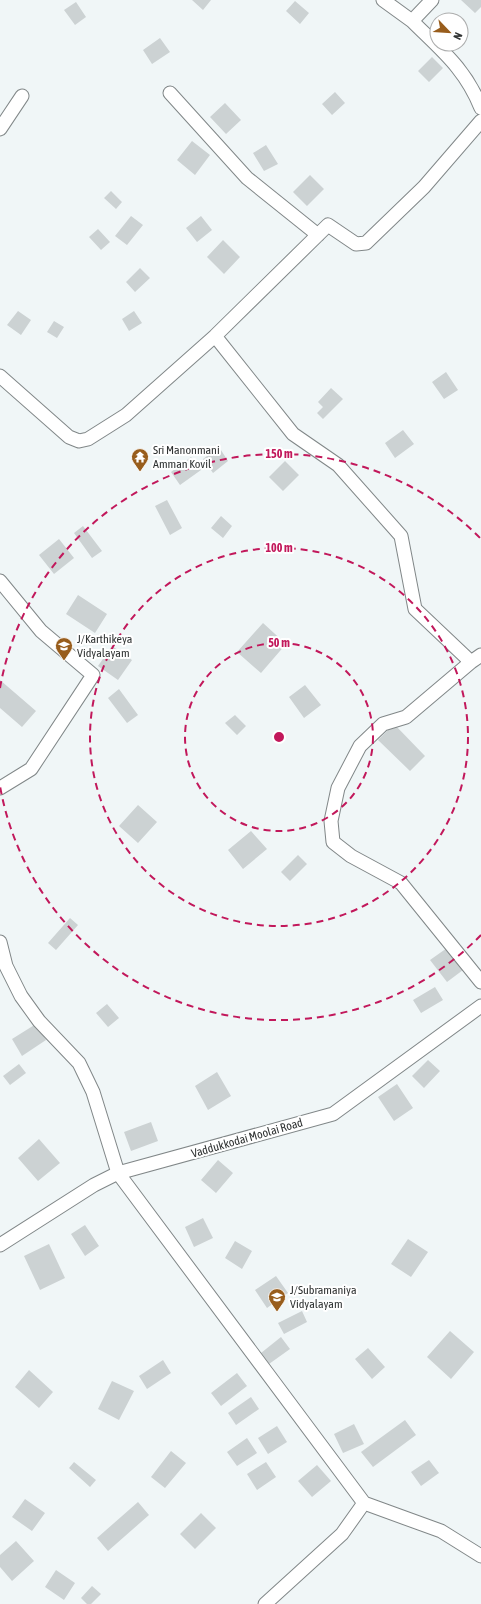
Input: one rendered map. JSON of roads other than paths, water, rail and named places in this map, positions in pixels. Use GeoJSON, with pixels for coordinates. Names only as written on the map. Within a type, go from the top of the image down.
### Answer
{"type":"FeatureCollection","features":[{"type":"Feature","properties":{"kind":"street"},"geometry":{"type":"LineString","coordinates":[[383,0],[412,20],[461,70],[473,89],[481,108]]}},
{"type":"Feature","properties":{"kind":"street"},"geometry":{"type":"LineString","coordinates":[[412,20],[432,0]]}},
{"type":"Feature","properties":{"kind":"street"},"geometry":{"type":"LineString","coordinates":[[170,94],[247,178],[318,235]]}},
{"type":"Feature","properties":{"kind":"street"},"geometry":{"type":"LineString","coordinates":[[0,129],[22,96]]}},
{"type":"Feature","properties":{"kind":"street"},"geometry":{"type":"LineString","coordinates":[[0,376],[68,437],[79,441],[88,439],[126,415],[215,336],[328,225],[356,244],[366,243],[424,187],[481,121]]}},
{"type":"Feature","properties":{"kind":"street"},"geometry":{"type":"LineString","coordinates":[[215,336],[293,434],[338,465],[401,536],[415,609],[476,659],[406,717],[383,724],[360,746],[338,788],[331,821],[333,842],[351,856],[401,883],[481,982]]}},
{"type":"Feature","properties":{"kind":"street"},"geometry":{"type":"LineString","coordinates":[[0,581],[41,631],[93,676],[31,769],[0,788]]}},
{"type":"Feature","properties":{"kind":"street"},"geometry":{"type":"LineString","coordinates":[[0,942],[6,966],[21,996],[39,1021],[79,1063],[94,1092],[118,1173],[364,1503],[441,1531],[481,1556]]}},
{"type":"Feature","properties":{"kind":"street","name":"Vaddukkodai Moolai Road"},"geometry":{"type":"LineString","coordinates":[[0,1245],[94,1185],[118,1173],[333,1114],[481,1006]]}},
{"type":"Feature","properties":{"kind":"street"},"geometry":{"type":"LineString","coordinates":[[265,1604],[342,1534],[364,1503]]}},
{"type":"Feature","properties":{"kind":"place","name":"Sri Manonmani Amman Kovil"},"geometry":{"type":"Point","coordinates":[140,472]}},
{"type":"Feature","properties":{"kind":"place","name":"J/Karthikeya Vidyalayam"},"geometry":{"type":"Point","coordinates":[64,661]}},
{"type":"Feature","properties":{"kind":"place","name":"J/Subramaniya Vidyalayam"},"geometry":{"type":"Point","coordinates":[277,1312]}}]}
